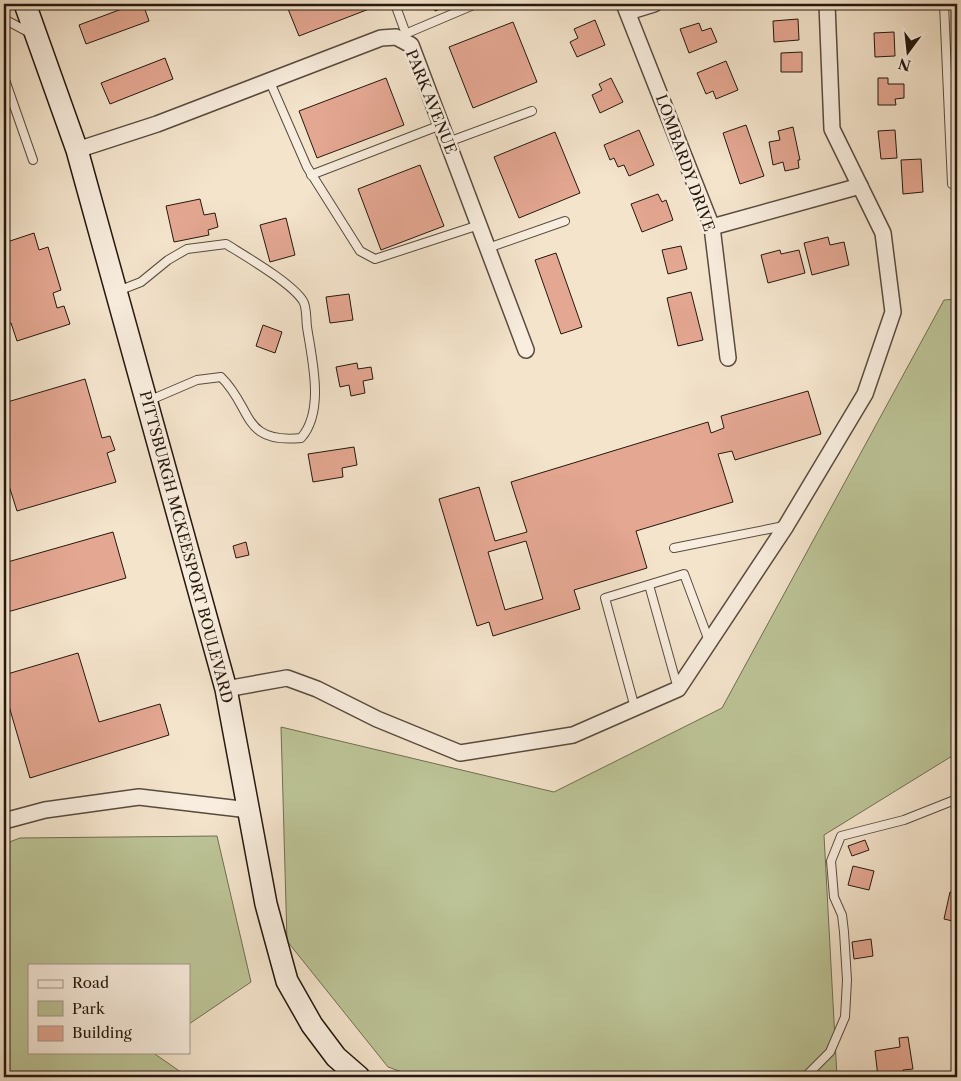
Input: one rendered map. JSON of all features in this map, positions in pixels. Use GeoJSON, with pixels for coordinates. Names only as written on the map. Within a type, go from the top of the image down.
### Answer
{"type":"FeatureCollection","features":[{"type":"Feature","properties":{"kind":"main road","name":"PITTSBURGH MCKEESPORT BOULEVARD"},"geometry":{"type":"LineString","coordinates":[[25,4],[77,150],[226,689],[266,904],[287,981],[312,1025],[336,1056],[359,1077]]}},
{"type":"Feature","properties":{"kind":"street"},"geometry":{"type":"LineString","coordinates":[[626,8],[654,4]]}},
{"type":"Feature","properties":{"kind":"street"},"geometry":{"type":"LineString","coordinates":[[226,689],[287,678],[317,689],[377,719],[460,753],[573,735],[678,689],[786,526],[865,394],[893,312],[883,232],[832,129],[827,4]]}},
{"type":"Feature","properties":{"kind":"street","name":"LOMBARDY DRIVE"},"geometry":{"type":"LineString","coordinates":[[626,8],[712,227],[728,358]]}},
{"type":"Feature","properties":{"kind":"street","name":"PARK AVENUE"},"geometry":{"type":"LineString","coordinates":[[77,150],[157,124],[381,38],[401,36],[411,45],[526,350]]}},
{"type":"Feature","properties":{"kind":"street"},"geometry":{"type":"LineString","coordinates":[[712,227],[860,186]]}},
{"type":"Feature","properties":{"kind":"street"},"geometry":{"type":"LineString","coordinates":[[4,821],[45,810],[139,797],[249,810]]}},
{"type":"Feature","properties":{"kind":"lane"},"geometry":{"type":"LineString","coordinates":[[396,4],[401,36],[476,4]]}},
{"type":"Feature","properties":{"kind":"lane"},"geometry":{"type":"LineString","coordinates":[[944,4],[952,184]]}},
{"type":"Feature","properties":{"kind":"lane"},"geometry":{"type":"LineString","coordinates":[[4,19],[36,36]]}},
{"type":"Feature","properties":{"kind":"lane"},"geometry":{"type":"LineString","coordinates":[[4,77],[33,160]]}},
{"type":"Feature","properties":{"kind":"lane"},"geometry":{"type":"LineString","coordinates":[[270,82],[312,175],[360,251],[375,258],[479,225]]}},
{"type":"Feature","properties":{"kind":"lane"},"geometry":{"type":"LineString","coordinates":[[448,142],[532,111]]}},
{"type":"Feature","properties":{"kind":"lane"},"geometry":{"type":"LineString","coordinates":[[312,175],[441,125]]}},
{"type":"Feature","properties":{"kind":"lane"},"geometry":{"type":"LineString","coordinates":[[488,248],[565,221]]}},
{"type":"Feature","properties":{"kind":"lane"},"geometry":{"type":"LineString","coordinates":[[117,292],[141,282],[168,260],[188,249],[226,244],[280,280],[304,302],[312,359],[315,401],[309,429],[301,438],[282,440],[263,435],[247,419],[236,396],[221,377],[197,380],[147,402]]}},
{"type":"Feature","properties":{"kind":"lane"},"geometry":{"type":"LineString","coordinates":[[674,548],[786,526]]}},
{"type":"Feature","properties":{"kind":"lane"},"geometry":{"type":"LineString","coordinates":[[635,708],[605,598],[684,574],[709,642]]}},
{"type":"Feature","properties":{"kind":"lane"},"geometry":{"type":"LineString","coordinates":[[649,585],[678,689]]}},
{"type":"Feature","properties":{"kind":"lane"},"geometry":{"type":"LineString","coordinates":[[805,1077],[830,1052],[845,1017],[847,980],[844,932],[842,915],[834,897],[831,861],[841,836],[904,820],[957,800]]}},
{"type":"Feature","properties":{"kind":"green space"},"geometry":{"type":"Polygon","coordinates":[[[957,299],[957,753],[824,835],[837,1077],[416,1077],[388,1067],[287,941],[281,727],[554,792],[722,708],[944,300],[957,299]]]}},
{"type":"Feature","properties":{"kind":"green space"},"geometry":{"type":"Polygon","coordinates":[[[217,836],[251,982],[190,1023],[190,964],[28,964],[28,1054],[155,1054],[188,1077],[4,1077],[4,844],[20,838],[217,836]]]}},
{"type":"Feature","properties":{"kind":"building"},"geometry":{"type":"Polygon","coordinates":[[[135,4],[143,4],[149,21],[86,44],[79,25],[135,4]]]}},
{"type":"Feature","properties":{"kind":"building"},"geometry":{"type":"Polygon","coordinates":[[[286,4],[382,4],[299,36],[286,4]]]}},
{"type":"Feature","properties":{"kind":"building"},"geometry":{"type":"Polygon","coordinates":[[[433,4],[453,4],[435,11],[433,4]]]}},
{"type":"Feature","properties":{"kind":"building"},"geometry":{"type":"Polygon","coordinates":[[[872,4],[896,4],[896,8],[871,8],[872,4]]]}},
{"type":"Feature","properties":{"kind":"building"},"geometry":{"type":"Polygon","coordinates":[[[798,19],[799,40],[774,42],[773,21],[798,19]]]}},
{"type":"Feature","properties":{"kind":"building"},"geometry":{"type":"Polygon","coordinates":[[[595,20],[605,45],[577,57],[570,42],[578,38],[574,29],[595,20]]]}},
{"type":"Feature","properties":{"kind":"building"},"geometry":{"type":"Polygon","coordinates":[[[513,22],[537,82],[473,108],[449,47],[513,22]]]}},
{"type":"Feature","properties":{"kind":"building"},"geometry":{"type":"Polygon","coordinates":[[[699,23],[702,31],[711,28],[717,42],[689,53],[680,29],[699,23]]]}},
{"type":"Feature","properties":{"kind":"building"},"geometry":{"type":"Polygon","coordinates":[[[894,32],[895,56],[875,57],[874,33],[894,32]]]}},
{"type":"Feature","properties":{"kind":"building"},"geometry":{"type":"Polygon","coordinates":[[[802,52],[802,72],[781,72],[781,53],[802,52]]]}},
{"type":"Feature","properties":{"kind":"building"},"geometry":{"type":"Polygon","coordinates":[[[165,58],[173,79],[110,104],[101,83],[165,58]]]}},
{"type":"Feature","properties":{"kind":"building"},"geometry":{"type":"Polygon","coordinates":[[[726,61],[738,90],[716,99],[713,91],[706,94],[697,73],[726,61]]]}},
{"type":"Feature","properties":{"kind":"building"},"geometry":{"type":"Polygon","coordinates":[[[386,78],[404,125],[317,158],[299,111],[386,78]]]}},
{"type":"Feature","properties":{"kind":"building"},"geometry":{"type":"Polygon","coordinates":[[[611,78],[623,102],[600,113],[592,95],[602,90],[599,84],[611,78]]]}},
{"type":"Feature","properties":{"kind":"building"},"geometry":{"type":"Polygon","coordinates":[[[878,78],[888,78],[888,84],[904,84],[904,98],[895,99],[896,105],[878,105],[878,78]]]}},
{"type":"Feature","properties":{"kind":"building"},"geometry":{"type":"Polygon","coordinates":[[[746,125],[764,176],[740,184],[723,133],[746,125]]]}},
{"type":"Feature","properties":{"kind":"building"},"geometry":{"type":"Polygon","coordinates":[[[793,127],[800,160],[798,160],[799,168],[785,171],[783,162],[773,165],[769,142],[780,140],[778,131],[793,127]]]}},
{"type":"Feature","properties":{"kind":"building"},"geometry":{"type":"Polygon","coordinates":[[[639,130],[654,165],[629,176],[624,165],[618,167],[614,158],[610,160],[604,145],[639,130]]]}},
{"type":"Feature","properties":{"kind":"building"},"geometry":{"type":"Polygon","coordinates":[[[895,130],[897,158],[881,159],[878,131],[895,130]]]}},
{"type":"Feature","properties":{"kind":"building"},"geometry":{"type":"Polygon","coordinates":[[[555,132],[580,193],[519,218],[494,157],[555,132]]]}},
{"type":"Feature","properties":{"kind":"building"},"geometry":{"type":"Polygon","coordinates":[[[921,159],[923,192],[903,194],[901,160],[921,159]]]}},
{"type":"Feature","properties":{"kind":"building"},"geometry":{"type":"Polygon","coordinates":[[[420,165],[444,226],[381,250],[358,189],[420,165]]]}},
{"type":"Feature","properties":{"kind":"building"},"geometry":{"type":"Polygon","coordinates":[[[658,194],[662,202],[666,200],[673,220],[642,232],[631,204],[658,194]]]}},
{"type":"Feature","properties":{"kind":"building"},"geometry":{"type":"Polygon","coordinates":[[[200,199],[204,215],[215,213],[218,227],[208,230],[209,235],[174,242],[166,206],[200,199]]]}},
{"type":"Feature","properties":{"kind":"building"},"geometry":{"type":"Polygon","coordinates":[[[286,218],[295,255],[270,262],[260,225],[286,218]]]}},
{"type":"Feature","properties":{"kind":"building"},"geometry":{"type":"Polygon","coordinates":[[[34,233],[39,250],[48,247],[61,290],[53,293],[57,308],[64,306],[70,324],[17,341],[11,323],[4,325],[4,243],[34,233]]]}},
{"type":"Feature","properties":{"kind":"building"},"geometry":{"type":"Polygon","coordinates":[[[828,237],[830,245],[844,242],[849,265],[812,275],[804,243],[828,237]]]}},
{"type":"Feature","properties":{"kind":"building"},"geometry":{"type":"Polygon","coordinates":[[[681,246],[687,269],[668,274],[662,250],[681,246]]]}},
{"type":"Feature","properties":{"kind":"building"},"geometry":{"type":"Polygon","coordinates":[[[780,250],[781,254],[799,250],[805,273],[768,283],[761,255],[780,250]]]}},
{"type":"Feature","properties":{"kind":"building"},"geometry":{"type":"Polygon","coordinates":[[[556,253],[582,327],[561,334],[535,260],[556,253]]]}},
{"type":"Feature","properties":{"kind":"building"},"geometry":{"type":"Polygon","coordinates":[[[691,292],[703,340],[678,346],[667,298],[691,292]]]}},
{"type":"Feature","properties":{"kind":"building"},"geometry":{"type":"Polygon","coordinates":[[[349,294],[353,320],[330,323],[326,297],[349,294]]]}},
{"type":"Feature","properties":{"kind":"building"},"geometry":{"type":"Polygon","coordinates":[[[263,325],[282,332],[275,353],[256,346],[263,325]]]}},
{"type":"Feature","properties":{"kind":"building"},"geometry":{"type":"Polygon","coordinates":[[[357,363],[358,369],[371,367],[373,379],[363,381],[365,393],[351,396],[349,385],[340,387],[336,367],[357,363]]]}},
{"type":"Feature","properties":{"kind":"building"},"geometry":{"type":"Polygon","coordinates":[[[85,379],[102,438],[110,436],[115,450],[107,453],[116,482],[17,511],[4,470],[4,403],[85,379]]]}},
{"type":"Feature","properties":{"kind":"building"},"geometry":{"type":"Polygon","coordinates":[[[808,391],[821,434],[735,460],[732,451],[718,454],[733,502],[636,531],[647,568],[574,590],[580,609],[493,636],[489,622],[477,626],[439,499],[479,487],[495,541],[527,532],[511,482],[708,422],[711,433],[724,428],[721,416],[808,391]],[[526,541],[488,552],[505,610],[543,599],[526,541]]]}},
{"type":"Feature","properties":{"kind":"building"},"geometry":{"type":"Polygon","coordinates":[[[354,447],[357,465],[342,468],[343,477],[313,482],[308,454],[354,447]]]}},
{"type":"Feature","properties":{"kind":"building"},"geometry":{"type":"Polygon","coordinates":[[[113,532],[126,578],[4,613],[4,563],[113,532]]]}},
{"type":"Feature","properties":{"kind":"building"},"geometry":{"type":"Polygon","coordinates":[[[246,542],[249,555],[236,558],[233,546],[246,542]]]}},
{"type":"Feature","properties":{"kind":"building"},"geometry":{"type":"Polygon","coordinates":[[[78,653],[99,722],[160,704],[169,735],[30,778],[4,689],[4,675],[78,653]]]}},
{"type":"Feature","properties":{"kind":"building"},"geometry":{"type":"Polygon","coordinates":[[[865,840],[869,850],[852,856],[848,846],[865,840]]]}},
{"type":"Feature","properties":{"kind":"building"},"geometry":{"type":"Polygon","coordinates":[[[853,866],[874,871],[869,890],[848,885],[853,866]]]}},
{"type":"Feature","properties":{"kind":"building"},"geometry":{"type":"Polygon","coordinates":[[[950,892],[957,893],[957,922],[944,919],[950,892]]]}},
{"type":"Feature","properties":{"kind":"building"},"geometry":{"type":"Polygon","coordinates":[[[871,939],[873,956],[854,959],[852,942],[871,939]]]}},
{"type":"Feature","properties":{"kind":"building"},"geometry":{"type":"Polygon","coordinates":[[[908,1037],[913,1069],[903,1070],[904,1076],[878,1077],[875,1051],[900,1047],[899,1038],[908,1037]]]}}]}
